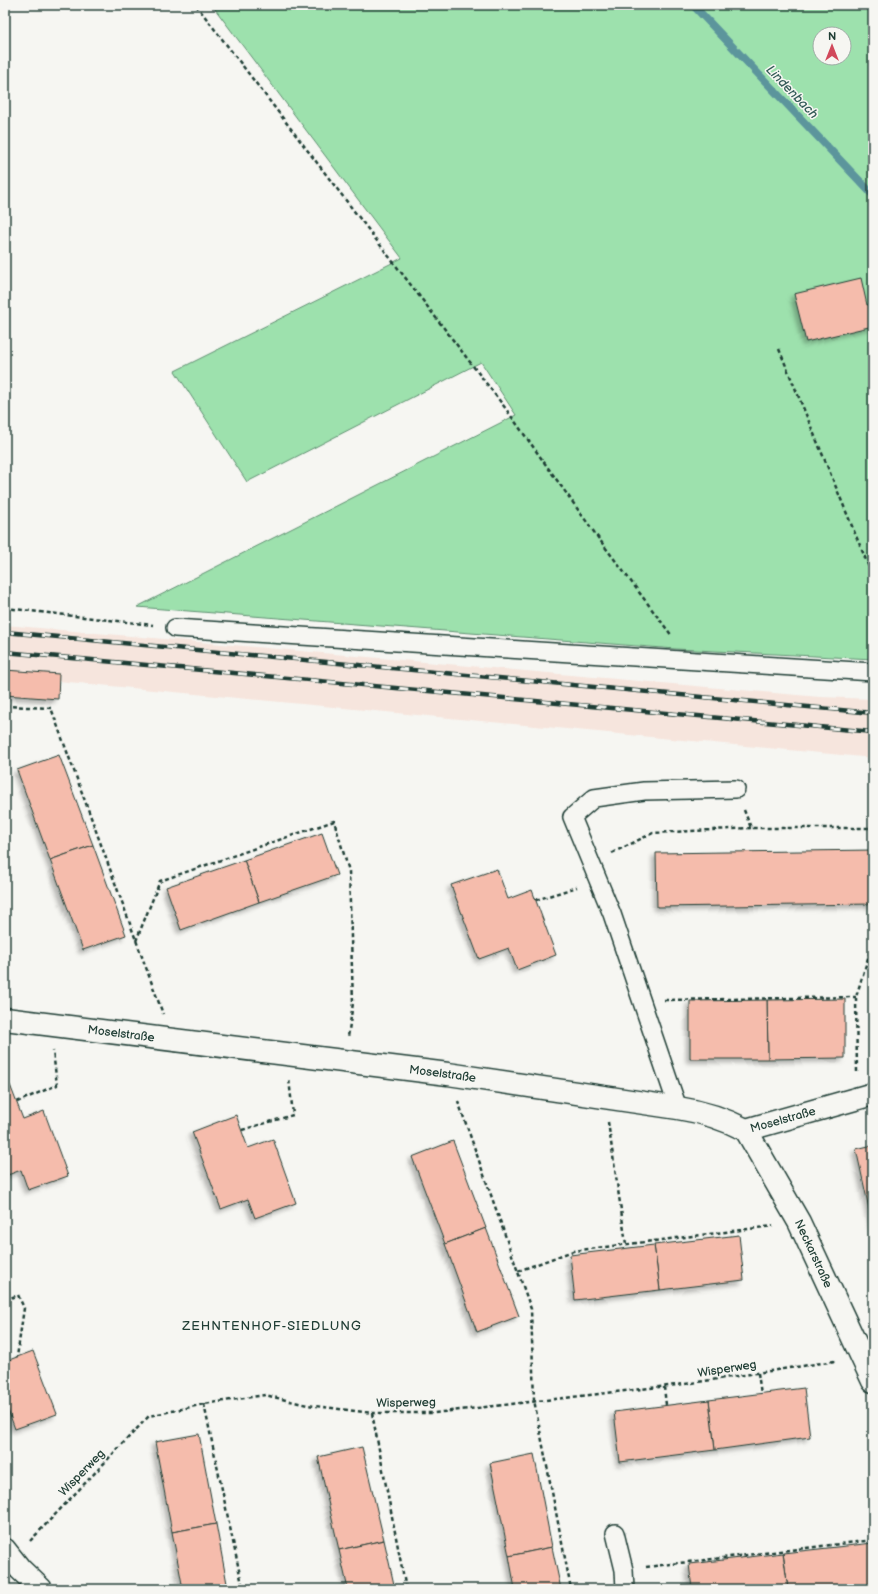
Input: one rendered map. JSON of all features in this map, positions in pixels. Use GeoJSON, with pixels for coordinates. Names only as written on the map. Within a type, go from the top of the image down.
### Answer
{"type":"FeatureCollection","features":[{"type":"Feature","properties":{"kind":"street","name":"Moselstraße"},"geometry":{"type":"LineString","coordinates":[[5,1019],[448,1074],[678,1108],[706,1113],[729,1121],[746,1130],[865,1096]]}},
{"type":"Feature","properties":{"kind":"street","name":"Neckarstraße"},"geometry":{"type":"LineString","coordinates":[[746,1130],[799,1222],[873,1381]]}},
{"type":"Feature","properties":{"kind":"street"},"geometry":{"type":"LineString","coordinates":[[9,1555],[20,1569],[41,1589]]}},
{"type":"Feature","properties":{"kind":"lane"},"geometry":{"type":"LineString","coordinates":[[175,628],[692,662],[873,672]]}},
{"type":"Feature","properties":{"kind":"lane"},"geometry":{"type":"LineString","coordinates":[[678,1108],[612,914],[572,817],[594,798],[644,791],[736,789]]}},
{"type":"Feature","properties":{"kind":"lane"},"geometry":{"type":"LineString","coordinates":[[615,1533],[624,1570],[625,1589]]}},
{"type":"Feature","properties":{"kind":"path"},"geometry":{"type":"LineString","coordinates":[[196,5],[506,409],[599,538],[692,662]]}},
{"type":"Feature","properties":{"kind":"path"},"geometry":{"type":"LineString","coordinates":[[779,349],[873,577]]}},
{"type":"Feature","properties":{"kind":"path"},"geometry":{"type":"LineString","coordinates":[[5,608],[175,628]]}},
{"type":"Feature","properties":{"kind":"path"},"geometry":{"type":"LineString","coordinates":[[5,706],[51,708],[173,1039]]}},
{"type":"Feature","properties":{"kind":"path"},"geometry":{"type":"LineString","coordinates":[[736,789],[751,828]]}},
{"type":"Feature","properties":{"kind":"path"},"geometry":{"type":"LineString","coordinates":[[136,941],[160,881],[334,821],[349,871],[353,1003],[344,1061]]}},
{"type":"Feature","properties":{"kind":"path"},"geometry":{"type":"LineString","coordinates":[[591,864],[653,833],[751,828],[873,828]]}},
{"type":"Feature","properties":{"kind":"path"},"geometry":{"type":"LineString","coordinates":[[536,900],[598,880]]}},
{"type":"Feature","properties":{"kind":"path"},"geometry":{"type":"LineString","coordinates":[[865,1096],[856,997],[873,942]]}},
{"type":"Feature","properties":{"kind":"path"},"geometry":{"type":"LineString","coordinates":[[642,1000],[856,997]]}},
{"type":"Feature","properties":{"kind":"path"},"geometry":{"type":"LineString","coordinates":[[17,1102],[57,1085],[49,1025]]}},
{"type":"Feature","properties":{"kind":"path"},"geometry":{"type":"LineString","coordinates":[[242,1130],[293,1116],[286,1054]]}},
{"type":"Feature","properties":{"kind":"path"},"geometry":{"type":"LineString","coordinates":[[448,1074],[531,1309],[534,1400],[570,1589]]}},
{"type":"Feature","properties":{"kind":"path"},"geometry":{"type":"LineString","coordinates":[[604,1097],[626,1244]]}},
{"type":"Feature","properties":{"kind":"path"},"geometry":{"type":"LineString","coordinates":[[518,1271],[573,1251],[799,1222]]}},
{"type":"Feature","properties":{"kind":"path"},"geometry":{"type":"LineString","coordinates":[[5,1300],[18,1295],[24,1308],[18,1357]]}},
{"type":"Feature","properties":{"kind":"path","name":"Wisperweg"},"geometry":{"type":"LineString","coordinates":[[9,1555],[149,1416],[204,1404],[265,1395],[306,1405],[372,1413],[434,1413],[534,1400],[578,1397],[664,1387],[862,1356]]}},
{"type":"Feature","properties":{"kind":"path"},"geometry":{"type":"LineString","coordinates":[[758,1373],[761,1394]]}},
{"type":"Feature","properties":{"kind":"path"},"geometry":{"type":"LineString","coordinates":[[664,1387],[666,1405]]}},
{"type":"Feature","properties":{"kind":"path"},"geometry":{"type":"LineString","coordinates":[[204,1404],[243,1589]]}},
{"type":"Feature","properties":{"kind":"path"},"geometry":{"type":"LineString","coordinates":[[372,1413],[406,1589]]}},
{"type":"Feature","properties":{"kind":"path"},"geometry":{"type":"LineString","coordinates":[[624,1570],[873,1540]]}},
{"type":"Feature","properties":{"kind":"shaded area"},"geometry":{"type":"Polygon","coordinates":[[[5,625],[820,697],[873,699],[873,758],[5,676],[5,625]]]}},
{"type":"Feature","properties":{"kind":"green space"},"geometry":{"type":"Polygon","coordinates":[[[212,5],[873,5],[873,659],[676,649],[137,607],[516,415],[481,362],[247,482],[175,371],[402,258],[212,5]]]}},
{"type":"Feature","properties":{"kind":"building"},"geometry":{"type":"Polygon","coordinates":[[[861,278],[867,305],[873,303],[873,326],[806,342],[794,294],[861,278]]]}},
{"type":"Feature","properties":{"kind":"building"},"geometry":{"type":"Polygon","coordinates":[[[5,670],[59,674],[58,699],[5,695],[5,670]]]}},
{"type":"Feature","properties":{"kind":"building"},"geometry":{"type":"Polygon","coordinates":[[[59,755],[93,845],[50,860],[17,770],[59,755]]]}},
{"type":"Feature","properties":{"kind":"building"},"geometry":{"type":"Polygon","coordinates":[[[322,833],[337,875],[259,902],[244,860],[322,833]]]}},
{"type":"Feature","properties":{"kind":"building"},"geometry":{"type":"Polygon","coordinates":[[[93,845],[126,935],[83,950],[50,860],[93,845]]]}},
{"type":"Feature","properties":{"kind":"building"},"geometry":{"type":"Polygon","coordinates":[[[873,850],[873,904],[657,907],[656,853],[873,850]]]}},
{"type":"Feature","properties":{"kind":"building"},"geometry":{"type":"Polygon","coordinates":[[[244,860],[259,902],[181,930],[166,887],[244,860]]]}},
{"type":"Feature","properties":{"kind":"building"},"geometry":{"type":"Polygon","coordinates":[[[497,869],[508,899],[532,890],[556,955],[517,970],[509,948],[479,959],[451,885],[497,869]]]}},
{"type":"Feature","properties":{"kind":"building"},"geometry":{"type":"Polygon","coordinates":[[[845,999],[845,1058],[768,1059],[767,1000],[845,999]]]}},
{"type":"Feature","properties":{"kind":"building"},"geometry":{"type":"Polygon","coordinates":[[[767,1000],[768,1059],[690,1059],[690,1001],[767,1000]]]}},
{"type":"Feature","properties":{"kind":"building"},"geometry":{"type":"Polygon","coordinates":[[[10,1085],[23,1119],[44,1111],[68,1176],[28,1190],[21,1170],[5,1176],[5,1087],[10,1085]]]}},
{"type":"Feature","properties":{"kind":"building"},"geometry":{"type":"Polygon","coordinates":[[[236,1115],[248,1148],[273,1139],[296,1203],[255,1218],[248,1199],[221,1209],[192,1132],[236,1115]]]}},
{"type":"Feature","properties":{"kind":"building"},"geometry":{"type":"Polygon","coordinates":[[[453,1141],[486,1228],[445,1244],[412,1157],[453,1141]]]}},
{"type":"Feature","properties":{"kind":"building"},"geometry":{"type":"Polygon","coordinates":[[[873,1145],[873,1227],[856,1149],[873,1145]]]}},
{"type":"Feature","properties":{"kind":"building"},"geometry":{"type":"Polygon","coordinates":[[[486,1228],[519,1316],[477,1332],[445,1244],[486,1228]]]}},
{"type":"Feature","properties":{"kind":"building"},"geometry":{"type":"Polygon","coordinates":[[[739,1235],[744,1280],[660,1290],[654,1245],[739,1235]]]}},
{"type":"Feature","properties":{"kind":"building"},"geometry":{"type":"Polygon","coordinates":[[[654,1245],[660,1290],[575,1300],[570,1255],[654,1245]]]}},
{"type":"Feature","properties":{"kind":"building"},"geometry":{"type":"Polygon","coordinates":[[[5,1348],[9,1360],[33,1351],[57,1414],[15,1429],[8,1410],[5,1411],[5,1348]]]}},
{"type":"Feature","properties":{"kind":"building"},"geometry":{"type":"Polygon","coordinates":[[[804,1388],[810,1437],[715,1450],[709,1400],[804,1388]]]}},
{"type":"Feature","properties":{"kind":"building"},"geometry":{"type":"Polygon","coordinates":[[[709,1400],[715,1450],[620,1462],[614,1412],[709,1400]]]}},
{"type":"Feature","properties":{"kind":"building"},"geometry":{"type":"Polygon","coordinates":[[[199,1434],[216,1524],[172,1532],[155,1442],[199,1434]]]}},
{"type":"Feature","properties":{"kind":"building"},"geometry":{"type":"Polygon","coordinates":[[[362,1447],[384,1540],[339,1550],[318,1457],[362,1447]]]}},
{"type":"Feature","properties":{"kind":"building"},"geometry":{"type":"Polygon","coordinates":[[[534,1454],[552,1547],[509,1556],[490,1463],[534,1454]]]}},
{"type":"Feature","properties":{"kind":"building"},"geometry":{"type":"Polygon","coordinates":[[[216,1524],[228,1589],[183,1589],[172,1532],[216,1524]]]}},
{"type":"Feature","properties":{"kind":"building"},"geometry":{"type":"Polygon","coordinates":[[[384,1540],[395,1589],[348,1589],[339,1550],[384,1540]]]}},
{"type":"Feature","properties":{"kind":"building"},"geometry":{"type":"Polygon","coordinates":[[[873,1543],[873,1589],[788,1589],[783,1553],[873,1543]]]}},
{"type":"Feature","properties":{"kind":"building"},"geometry":{"type":"Polygon","coordinates":[[[552,1547],[561,1589],[515,1589],[509,1556],[552,1547]]]}},
{"type":"Feature","properties":{"kind":"building"},"geometry":{"type":"Polygon","coordinates":[[[783,1553],[788,1589],[692,1589],[689,1564],[783,1553]]]}},
{"type":"Feature","properties":{"kind":"waterway","name":"Lindenbach"},"geometry":{"type":"LineString","coordinates":[[693,5],[873,195]]}},
{"type":"Feature","properties":{"kind":"railway"},"geometry":{"type":"LineString","coordinates":[[5,632],[873,713]]}},
{"type":"Feature","properties":{"kind":"railway"},"geometry":{"type":"LineString","coordinates":[[5,652],[873,732]]}},
{"type":"Feature","properties":{"kind":"district","name":"ZEHNTENHOF-SIEDLUNG"},"geometry":{"type":"Point","coordinates":[272,1326]}}]}
